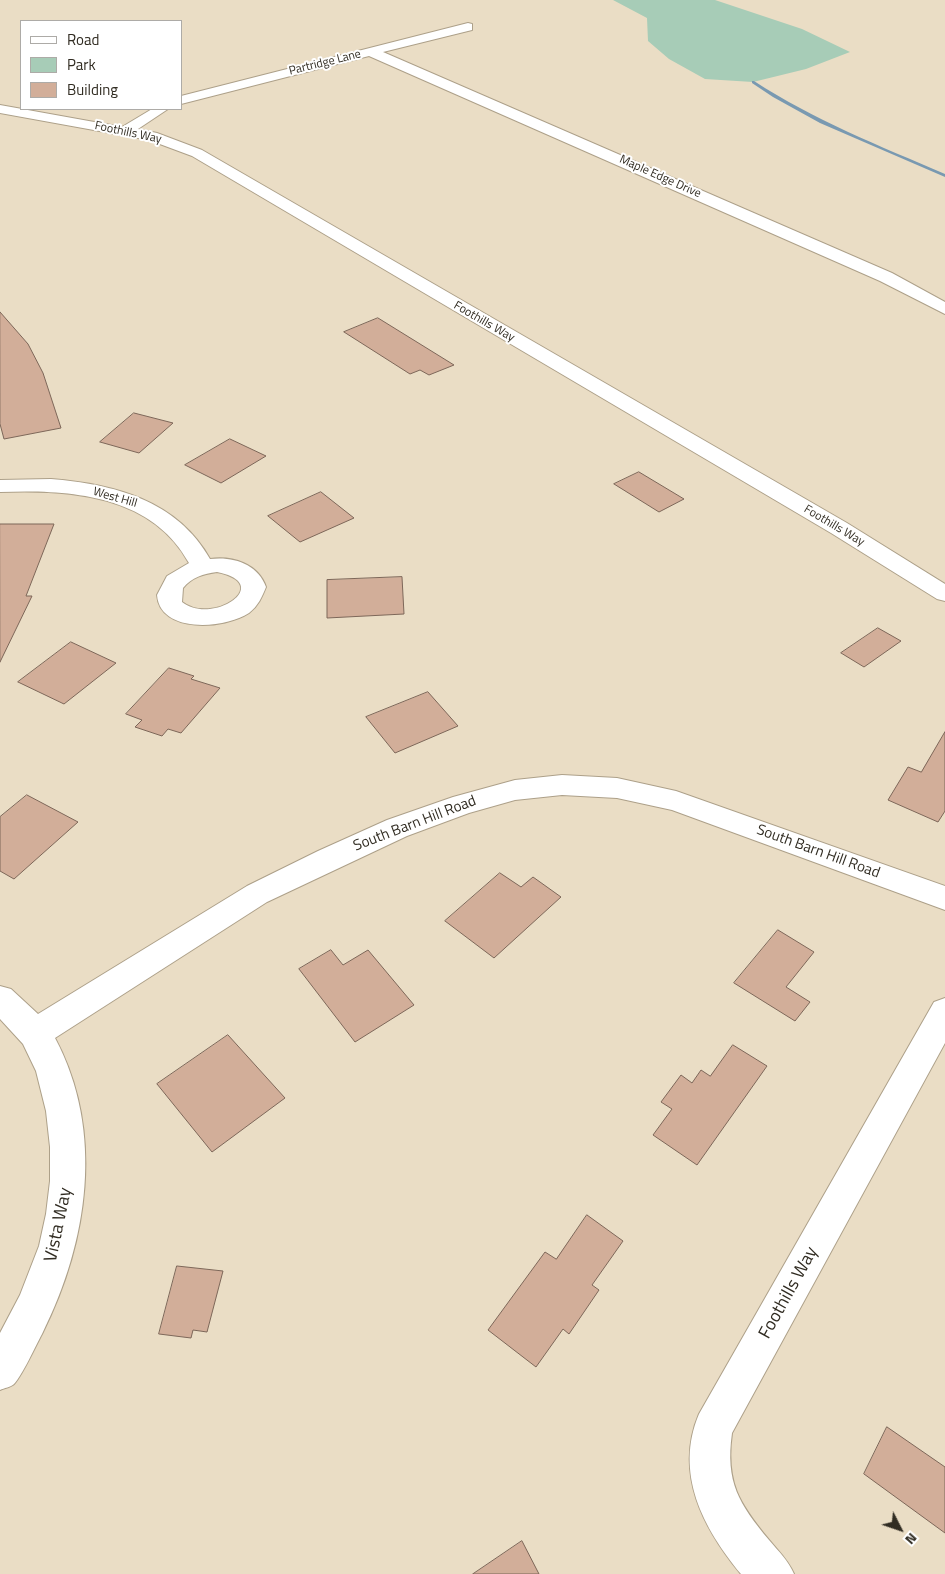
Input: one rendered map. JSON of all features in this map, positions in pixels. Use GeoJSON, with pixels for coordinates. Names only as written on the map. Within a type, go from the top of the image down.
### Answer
{"type":"FeatureCollection","features":[{"type":"Feature","properties":{"kind":"street","name":"Partridge Lane"},"geometry":{"type":"LineString","coordinates":[[182,100],[468,27]]}},
{"type":"Feature","properties":{"kind":"street","name":"Maple Edge Drive"},"geometry":{"type":"LineString","coordinates":[[371,52],[860,266],[915,292],[945,309]]}},
{"type":"Feature","properties":{"kind":"street","name":"Foothills Way"},"geometry":{"type":"LineString","coordinates":[[0,109],[152,136],[197,152],[838,528],[945,594]]}},
{"type":"Feature","properties":{"kind":"street"},"geometry":{"type":"LineString","coordinates":[[125,131],[159,110]]}},
{"type":"Feature","properties":{"kind":"street","name":"West Hill"},"geometry":{"type":"LineString","coordinates":[[0,486],[64,486],[119,497],[143,506],[160,516],[189,543],[203,567]]}},
{"type":"Feature","properties":{"kind":"street","name":"South Barn Hill Road"},"geometry":{"type":"LineString","coordinates":[[35,1033],[257,894],[328,858],[397,828],[464,804],[515,790],[562,786],[616,788],[676,801],[945,898]]}},
{"type":"Feature","properties":{"kind":"street","name":"Vista Way"},"geometry":{"type":"LineString","coordinates":[[0,999],[35,1033],[57,1076],[68,1139],[69,1190],[56,1257],[24,1331],[0,1370]]}},
{"type":"Feature","properties":{"kind":"street","name":"Foothills Way"},"geometry":{"type":"LineString","coordinates":[[772,1574],[746,1546],[712,1488],[708,1455],[713,1428],[945,1012]]}},
{"type":"Feature","properties":{"kind":"green space"},"geometry":{"type":"Polygon","coordinates":[[[613,0],[715,0],[802,29],[850,52],[806,69],[753,82],[705,79],[669,59],[648,41],[647,18],[613,0]]]}},
{"type":"Feature","properties":{"kind":"building"},"geometry":{"type":"Polygon","coordinates":[[[0,312],[28,344],[43,373],[61,428],[4,439],[0,424],[0,312]]]}},
{"type":"Feature","properties":{"kind":"building"},"geometry":{"type":"Polygon","coordinates":[[[378,318],[454,365],[429,375],[420,370],[410,374],[344,332],[378,318]]]}},
{"type":"Feature","properties":{"kind":"building"},"geometry":{"type":"Polygon","coordinates":[[[134,413],[173,423],[139,453],[100,442],[134,413]]]}},
{"type":"Feature","properties":{"kind":"building"},"geometry":{"type":"Polygon","coordinates":[[[230,439],[266,456],[221,483],[185,465],[230,439]]]}},
{"type":"Feature","properties":{"kind":"building"},"geometry":{"type":"Polygon","coordinates":[[[639,472],[684,499],[659,512],[614,484],[639,472]]]}},
{"type":"Feature","properties":{"kind":"building"},"geometry":{"type":"Polygon","coordinates":[[[321,492],[354,518],[300,542],[268,516],[321,492]]]}},
{"type":"Feature","properties":{"kind":"building"},"geometry":{"type":"Polygon","coordinates":[[[0,524],[54,524],[26,596],[32,596],[0,662],[0,524]]]}},
{"type":"Feature","properties":{"kind":"building"},"geometry":{"type":"Polygon","coordinates":[[[402,577],[404,614],[327,618],[327,580],[402,577]]]}},
{"type":"Feature","properties":{"kind":"building"},"geometry":{"type":"Polygon","coordinates":[[[878,628],[901,641],[864,667],[841,653],[878,628]]]}},
{"type":"Feature","properties":{"kind":"building"},"geometry":{"type":"Polygon","coordinates":[[[71,642],[116,663],[64,704],[18,682],[71,642]]]}},
{"type":"Feature","properties":{"kind":"building"},"geometry":{"type":"Polygon","coordinates":[[[169,668],[194,676],[191,679],[220,688],[181,733],[168,729],[162,736],[135,727],[142,720],[126,714],[169,668]]]}},
{"type":"Feature","properties":{"kind":"building"},"geometry":{"type":"Polygon","coordinates":[[[428,692],[458,726],[395,753],[366,717],[428,692]]]}},
{"type":"Feature","properties":{"kind":"building"},"geometry":{"type":"Polygon","coordinates":[[[945,732],[945,811],[938,822],[888,800],[908,767],[921,772],[945,732]]]}},
{"type":"Feature","properties":{"kind":"building"},"geometry":{"type":"Polygon","coordinates":[[[27,795],[78,822],[14,879],[0,871],[0,817],[27,795]]]}},
{"type":"Feature","properties":{"kind":"building"},"geometry":{"type":"Polygon","coordinates":[[[500,873],[521,887],[533,877],[561,897],[494,958],[445,921],[500,873]]]}},
{"type":"Feature","properties":{"kind":"building"},"geometry":{"type":"Polygon","coordinates":[[[778,930],[814,952],[786,987],[810,1002],[795,1021],[734,983],[778,930]]]}},
{"type":"Feature","properties":{"kind":"building"},"geometry":{"type":"Polygon","coordinates":[[[331,950],[343,965],[368,950],[414,1005],[355,1042],[299,969],[331,950]]]}},
{"type":"Feature","properties":{"kind":"building"},"geometry":{"type":"Polygon","coordinates":[[[228,1035],[285,1098],[212,1152],[157,1084],[228,1035]]]}},
{"type":"Feature","properties":{"kind":"building"},"geometry":{"type":"Polygon","coordinates":[[[733,1045],[767,1066],[697,1165],[653,1135],[672,1109],[661,1102],[681,1075],[692,1083],[701,1070],[710,1076],[733,1045]]]}},
{"type":"Feature","properties":{"kind":"building"},"geometry":{"type":"Polygon","coordinates":[[[587,1215],[623,1241],[592,1285],[599,1290],[569,1334],[563,1329],[536,1367],[488,1330],[545,1252],[556,1259],[587,1215]]]}},
{"type":"Feature","properties":{"kind":"building"},"geometry":{"type":"Polygon","coordinates":[[[177,1266],[223,1271],[207,1332],[193,1330],[191,1338],[159,1334],[177,1266]]]}},
{"type":"Feature","properties":{"kind":"building"},"geometry":{"type":"Polygon","coordinates":[[[887,1427],[945,1467],[945,1533],[864,1474],[887,1427]]]}},
{"type":"Feature","properties":{"kind":"building"},"geometry":{"type":"Polygon","coordinates":[[[522,1541],[539,1574],[473,1574],[522,1541]]]}},
{"type":"Feature","properties":{"kind":"waterway"},"geometry":{"type":"LineString","coordinates":[[753,82],[774,96],[822,122],[945,176]]}}]}
